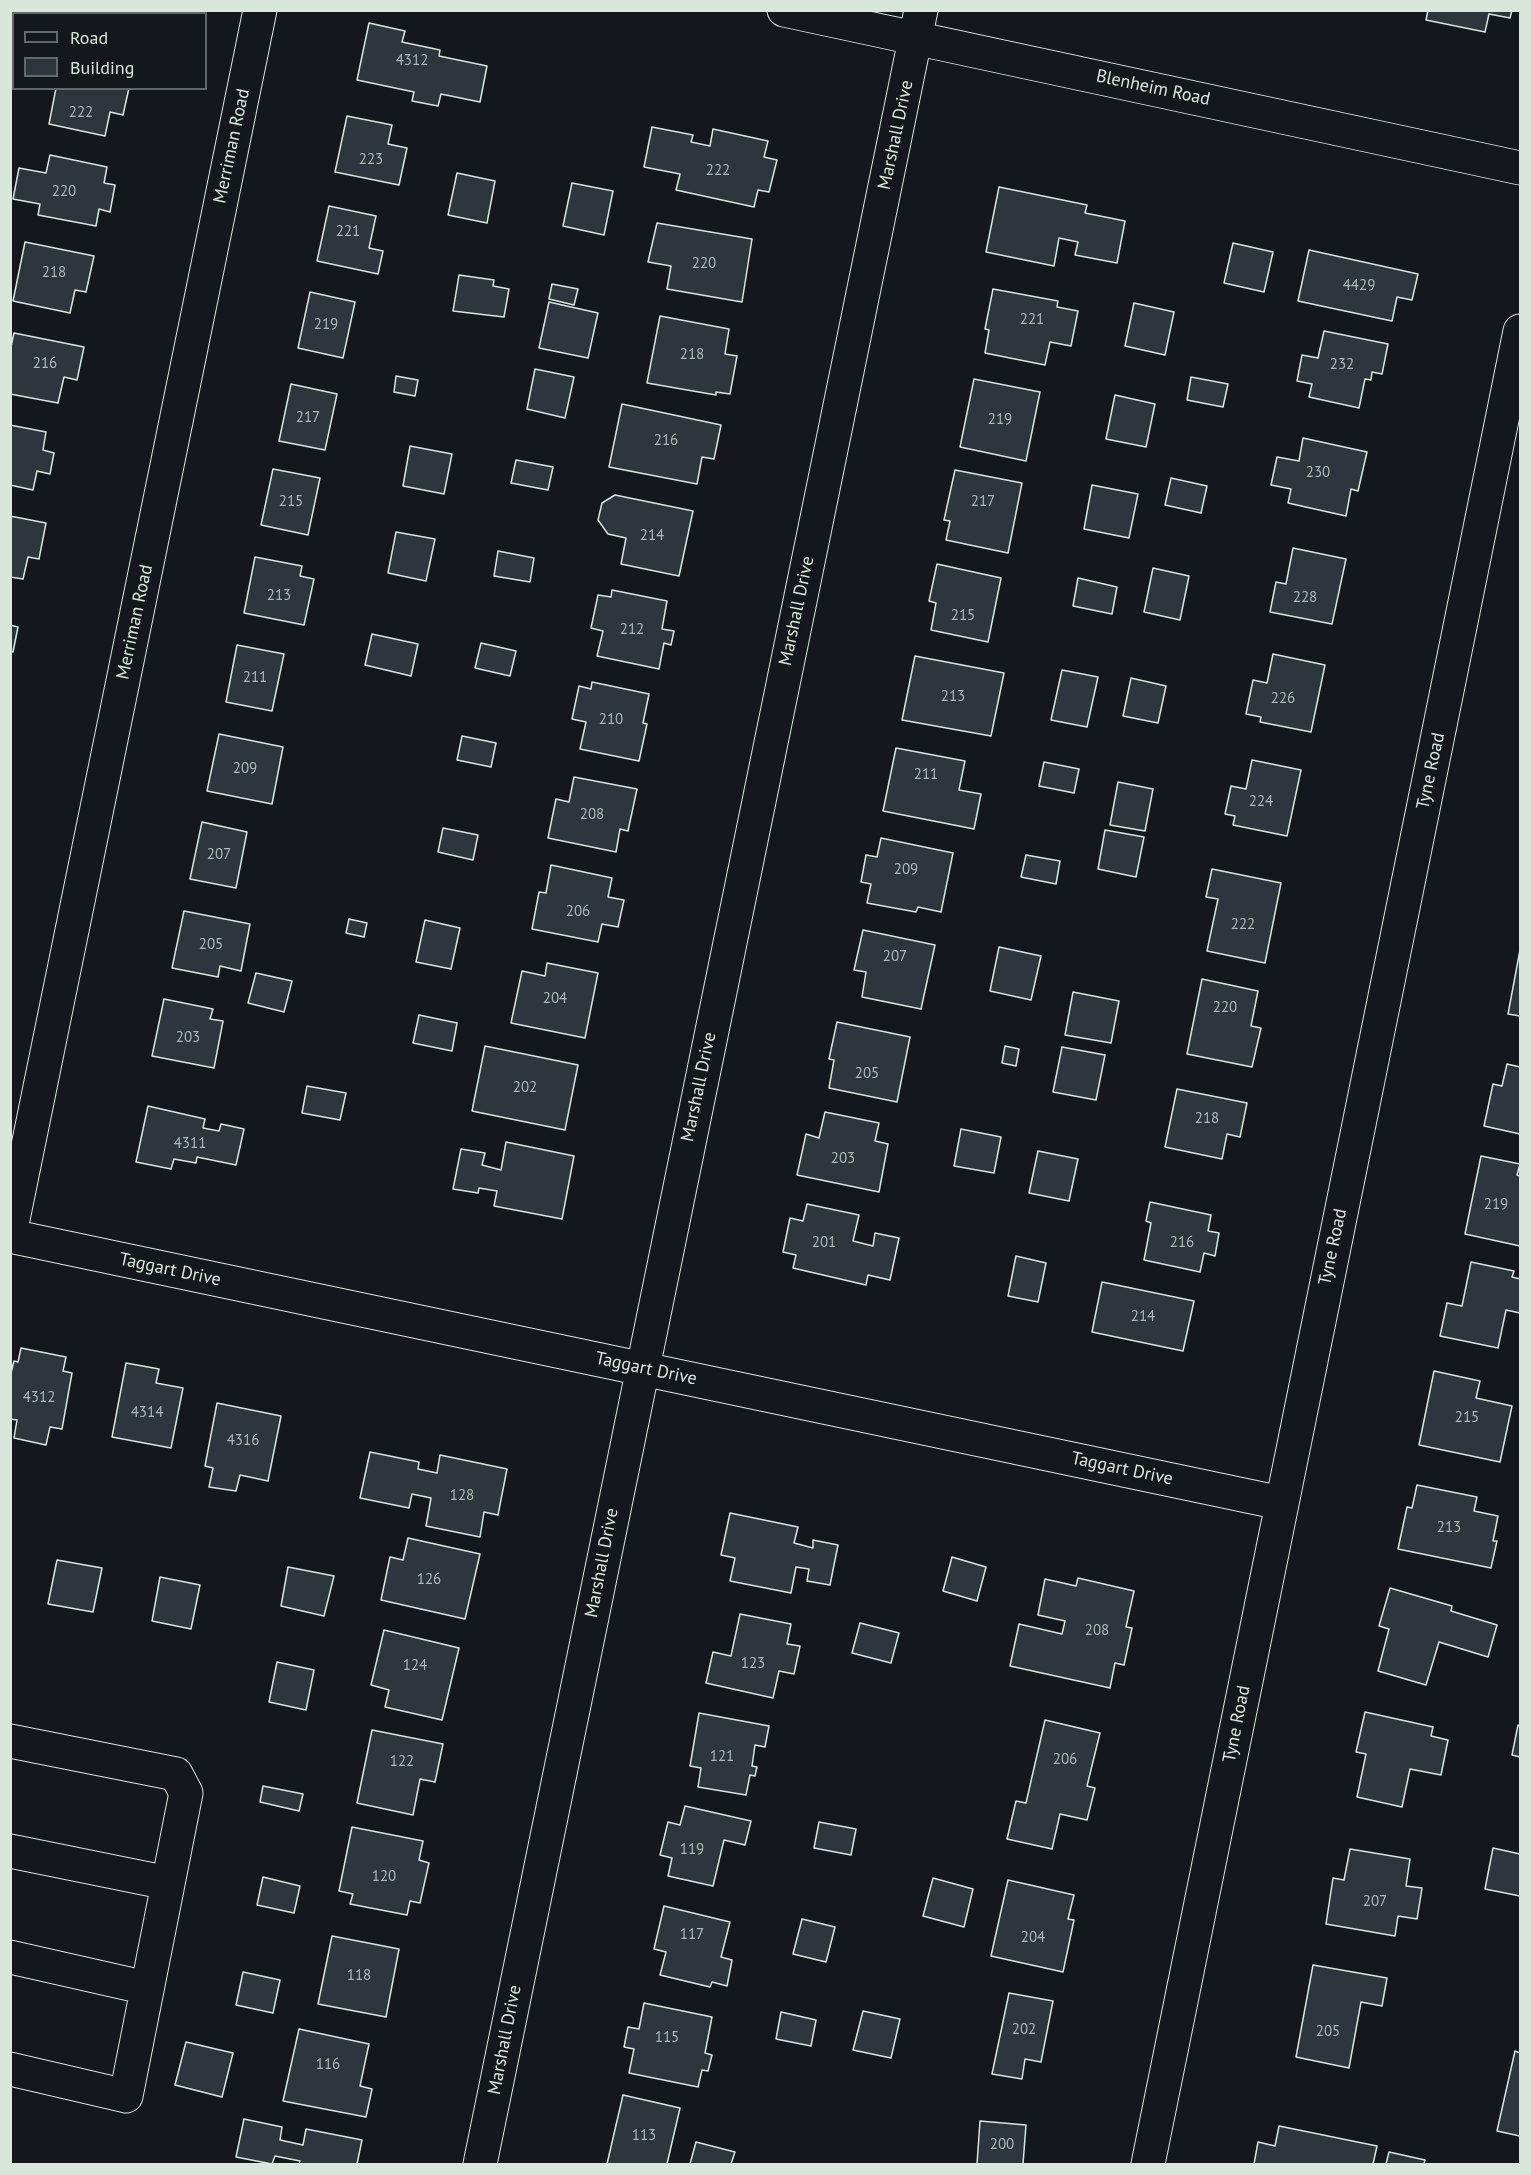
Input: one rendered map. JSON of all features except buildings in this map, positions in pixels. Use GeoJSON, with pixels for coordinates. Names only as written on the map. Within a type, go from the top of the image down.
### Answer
{"type":"FeatureCollection","features":[{"type":"Feature","properties":{"kind":"street","name":"Merriman Road"},"geometry":{"type":"LineString","coordinates":[[10,1235],[260,10]]}},
{"type":"Feature","properties":{"kind":"street","name":"Blenheim Road"},"geometry":{"type":"LineString","coordinates":[[784,10],[919,24],[1521,168]]}},
{"type":"Feature","properties":{"kind":"street","name":"Marshall Drive"},"geometry":{"type":"LineString","coordinates":[[480,2164],[641,1368],[919,24]]}},
{"type":"Feature","properties":{"kind":"street","name":"Tyne Road"},"geometry":{"type":"LineString","coordinates":[[1148,2164],[1521,331]]}},
{"type":"Feature","properties":{"kind":"street","name":"Taggart Drive"},"geometry":{"type":"LineString","coordinates":[[10,1235],[1281,1503]]}},
{"type":"Feature","properties":{"kind":"street"},"geometry":{"type":"LineString","coordinates":[[10,1741],[176,1774],[186,1793],[126,2096],[10,2069]]}},
{"type":"Feature","properties":{"kind":"street"},"geometry":{"type":"LineString","coordinates":[[10,1851],[168,1883]]}},
{"type":"Feature","properties":{"kind":"street"},"geometry":{"type":"LineString","coordinates":[[10,1957],[147,1988]]}}]}
